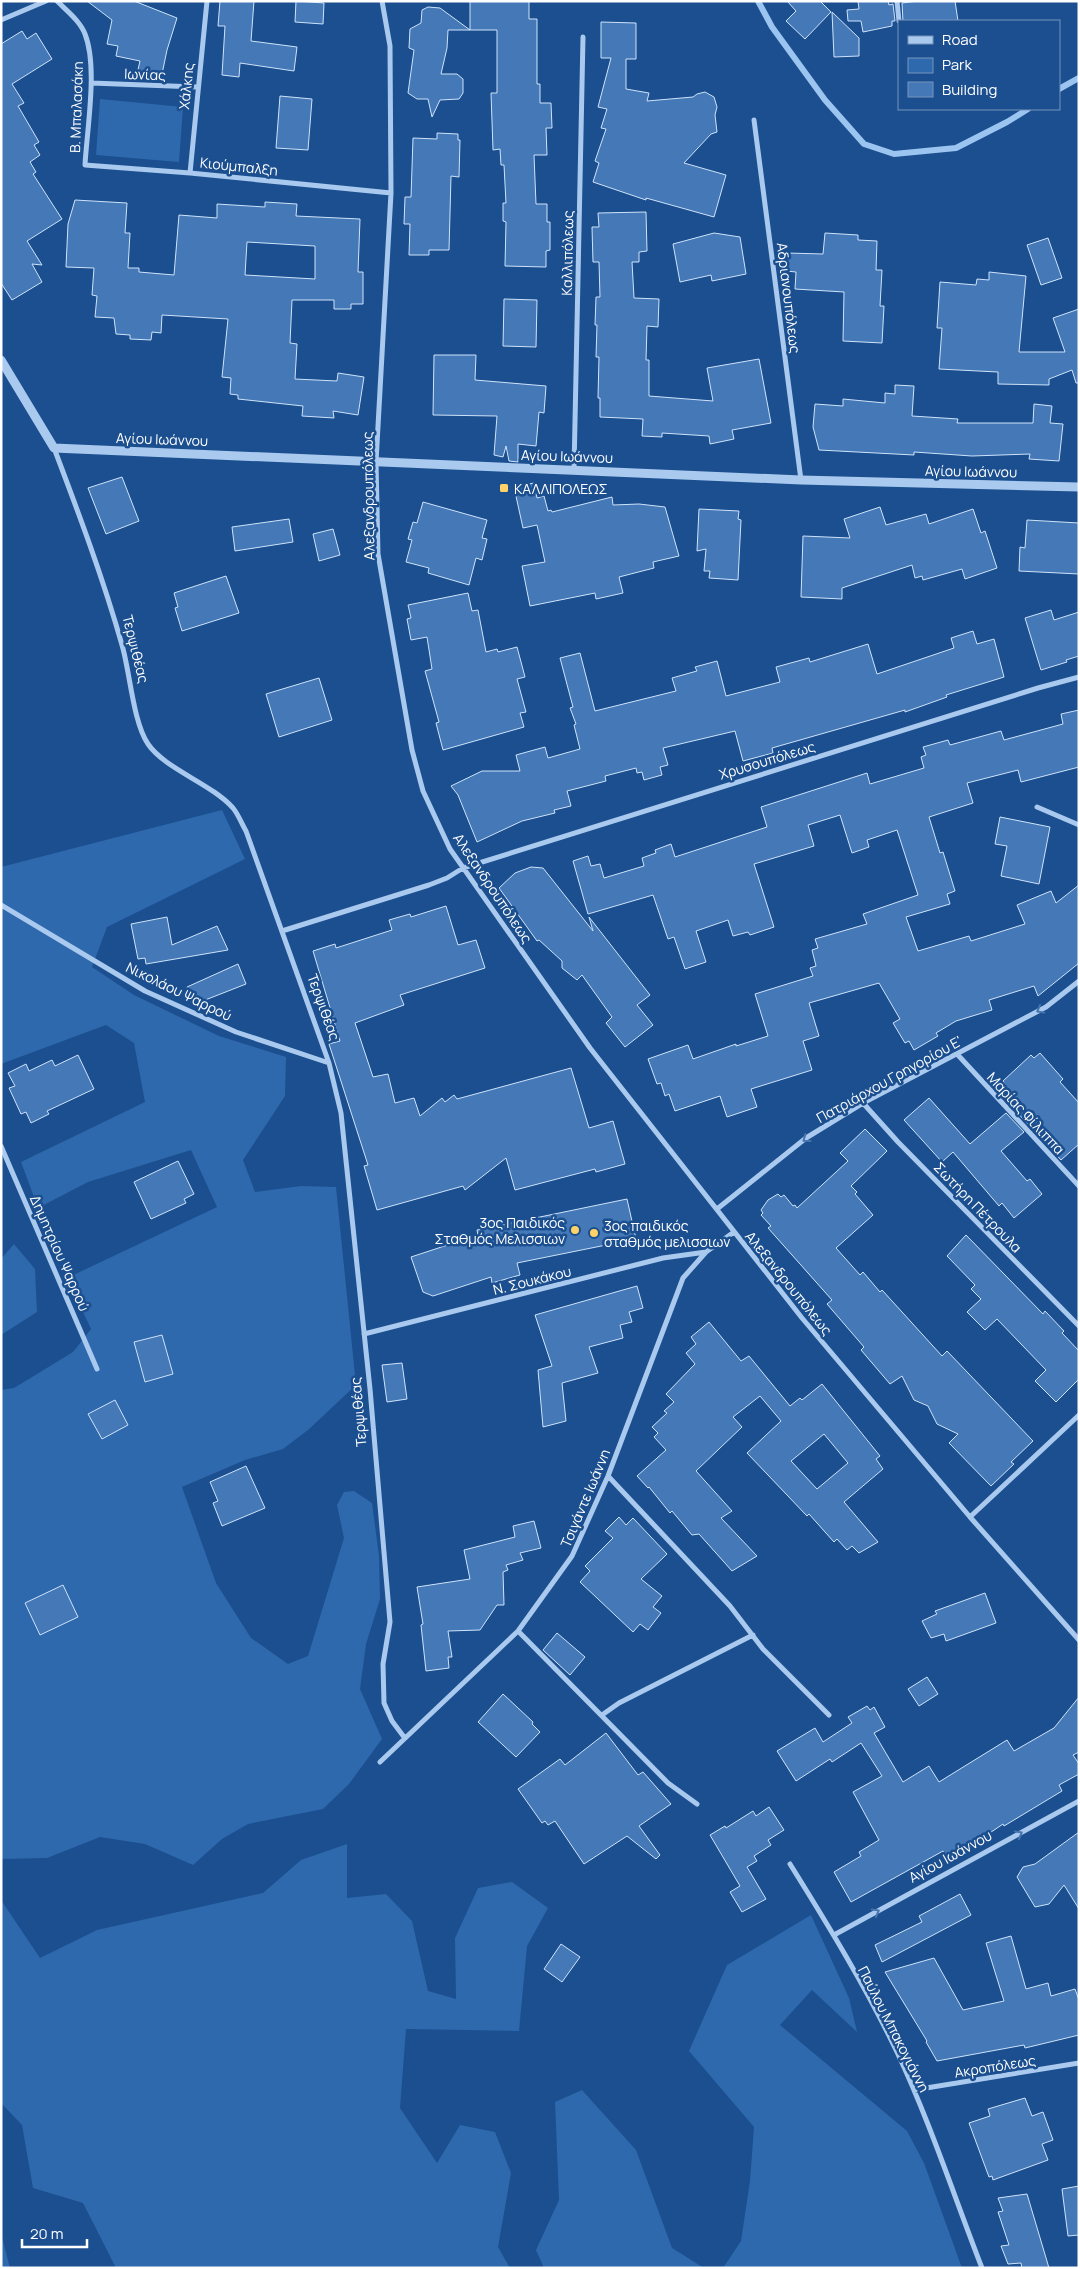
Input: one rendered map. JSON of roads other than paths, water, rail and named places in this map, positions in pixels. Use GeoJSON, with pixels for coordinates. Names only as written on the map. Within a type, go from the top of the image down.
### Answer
{"type":"FeatureCollection","features":[{"type":"Feature","properties":{"kind":"street"},"geometry":{"type":"LineString","coordinates":[[1,20],[46,1]]}},
{"type":"Feature","properties":{"kind":"street","name":"Β. Μπαλασάκη"},"geometry":{"type":"LineString","coordinates":[[57,1],[77,20],[85,32],[89,46],[91,83],[85,165]]}},
{"type":"Feature","properties":{"kind":"street","name":"Χάλκης"},"geometry":{"type":"LineString","coordinates":[[190,173],[207,1]]}},
{"type":"Feature","properties":{"kind":"street","name":"Αλεξανδρουπόλεως"},"geometry":{"type":"LineString","coordinates":[[382,1],[390,46],[391,193],[376,462],[378,554],[412,750],[423,791],[435,820],[450,849],[590,1048],[734,1232],[802,1318],[970,1517],[1032,1590],[1079,1640]]}},
{"type":"Feature","properties":{"kind":"street"},"geometry":{"type":"LineString","coordinates":[[897,1],[899,20]]}},
{"type":"Feature","properties":{"kind":"street","name":"Καλλιπόλεως"},"geometry":{"type":"LineString","coordinates":[[574,470],[583,37]]}},
{"type":"Feature","properties":{"kind":"street","name":"Ιωνίας"},"geometry":{"type":"LineString","coordinates":[[91,83],[197,87]]}},
{"type":"Feature","properties":{"kind":"street","name":"Αδριανουπόλεως"},"geometry":{"type":"LineString","coordinates":[[754,120],[801,480]]}},
{"type":"Feature","properties":{"kind":"street","name":"Κιούμπαλξη"},"geometry":{"type":"LineString","coordinates":[[85,165],[190,173],[391,193]]}},
{"type":"Feature","properties":{"kind":"street","name":"Τερψιθέας"},"geometry":{"type":"LineString","coordinates":[[3,365],[54,448],[101,573],[123,648],[139,722],[148,744],[161,757],[199,782],[233,808],[246,831],[330,1063],[341,1113],[364,1334],[390,1622],[383,1664],[384,1703],[392,1722],[404,1737]]}},
{"type":"Feature","properties":{"kind":"street","name":"Αγίου Ιωάννου"},"geometry":{"type":"LineString","coordinates":[[54,448],[801,480],[1079,487]]}},
{"type":"Feature","properties":{"kind":"street","name":"Χρυσουπόλεως"},"geometry":{"type":"LineString","coordinates":[[282,931],[429,886],[463,868],[1020,693],[1079,677]]}},
{"type":"Feature","properties":{"kind":"street"},"geometry":{"type":"LineString","coordinates":[[1037,807],[1079,825]]}},
{"type":"Feature","properties":{"kind":"street","name":"Νικολάου Ψαρρού"},"geometry":{"type":"LineString","coordinates":[[1,905],[145,991],[236,1032],[330,1063]]}},
{"type":"Feature","properties":{"kind":"street","name":"Πατριάρχου Γρηγορίου Ε'"},"geometry":{"type":"LineString","coordinates":[[717,1209],[806,1138],[863,1103],[1046,1007],[1079,981]]}},
{"type":"Feature","properties":{"kind":"street","name":"Μαρίας Φίλιππα"},"geometry":{"type":"LineString","coordinates":[[957,1054],[1079,1186]]}},
{"type":"Feature","properties":{"kind":"street","name":"Σωτήρη Πέτρουλα"},"geometry":{"type":"LineString","coordinates":[[863,1103],[898,1142],[1079,1326]]}},
{"type":"Feature","properties":{"kind":"street","name":"Δημητρίου Ψαρρού"},"geometry":{"type":"LineString","coordinates":[[1,1146],[97,1369]]}},
{"type":"Feature","properties":{"kind":"street","name":"Τσιγάντε Ιωάννη"},"geometry":{"type":"LineString","coordinates":[[380,1762],[518,1630],[572,1556],[608,1476],[683,1278],[706,1252],[734,1232]]}},
{"type":"Feature","properties":{"kind":"street","name":"Ν. Σουκάκου"},"geometry":{"type":"LineString","coordinates":[[364,1334],[663,1258],[706,1252]]}},
{"type":"Feature","properties":{"kind":"street"},"geometry":{"type":"LineString","coordinates":[[970,1517],[1079,1415]]}},
{"type":"Feature","properties":{"kind":"street"},"geometry":{"type":"LineString","coordinates":[[608,1476],[730,1606],[764,1650],[829,1715]]}},
{"type":"Feature","properties":{"kind":"street"},"geometry":{"type":"LineString","coordinates":[[518,1630],[668,1784],[697,1804]]}},
{"type":"Feature","properties":{"kind":"street"},"geometry":{"type":"LineString","coordinates":[[602,1715],[619,1703],[754,1635]]}},
{"type":"Feature","properties":{"kind":"street","name":"Αγίου Ιωάννου"},"geometry":{"type":"LineString","coordinates":[[834,1935],[1079,1802]]}},
{"type":"Feature","properties":{"kind":"street","name":"Παύλου Μπακογιάννη"},"geometry":{"type":"LineString","coordinates":[[790,1864],[834,1935],[896,2050],[914,2090],[982,2268]]}},
{"type":"Feature","properties":{"kind":"street","name":"Ακροπόλεως"},"geometry":{"type":"LineString","coordinates":[[914,2090],[1079,2063]]}},
{"type":"Feature","properties":{"kind":"waterway"},"geometry":{"type":"LineString","coordinates":[[758,1],[772,27],[825,100],[864,144],[894,154],[956,148],[1026,110]]}},
{"type":"Feature","properties":{"kind":"waterway"},"geometry":{"type":"LineString","coordinates":[[1060,88],[1079,78]]}},
{"type":"Feature","properties":{"kind":"place","name":"ΚΑΛΛΙΠΟΛΕΩΣ"},"geometry":{"type":"Point","coordinates":[504,488]}},
{"type":"Feature","properties":{"kind":"place","name":"3ος Παιδικός Σταθμός Μελισσιων"},"geometry":{"type":"Point","coordinates":[575,1230]}},
{"type":"Feature","properties":{"kind":"place","name":"3ος παιδικός σταθμός μελισσιων"},"geometry":{"type":"Point","coordinates":[594,1233]}}]}
